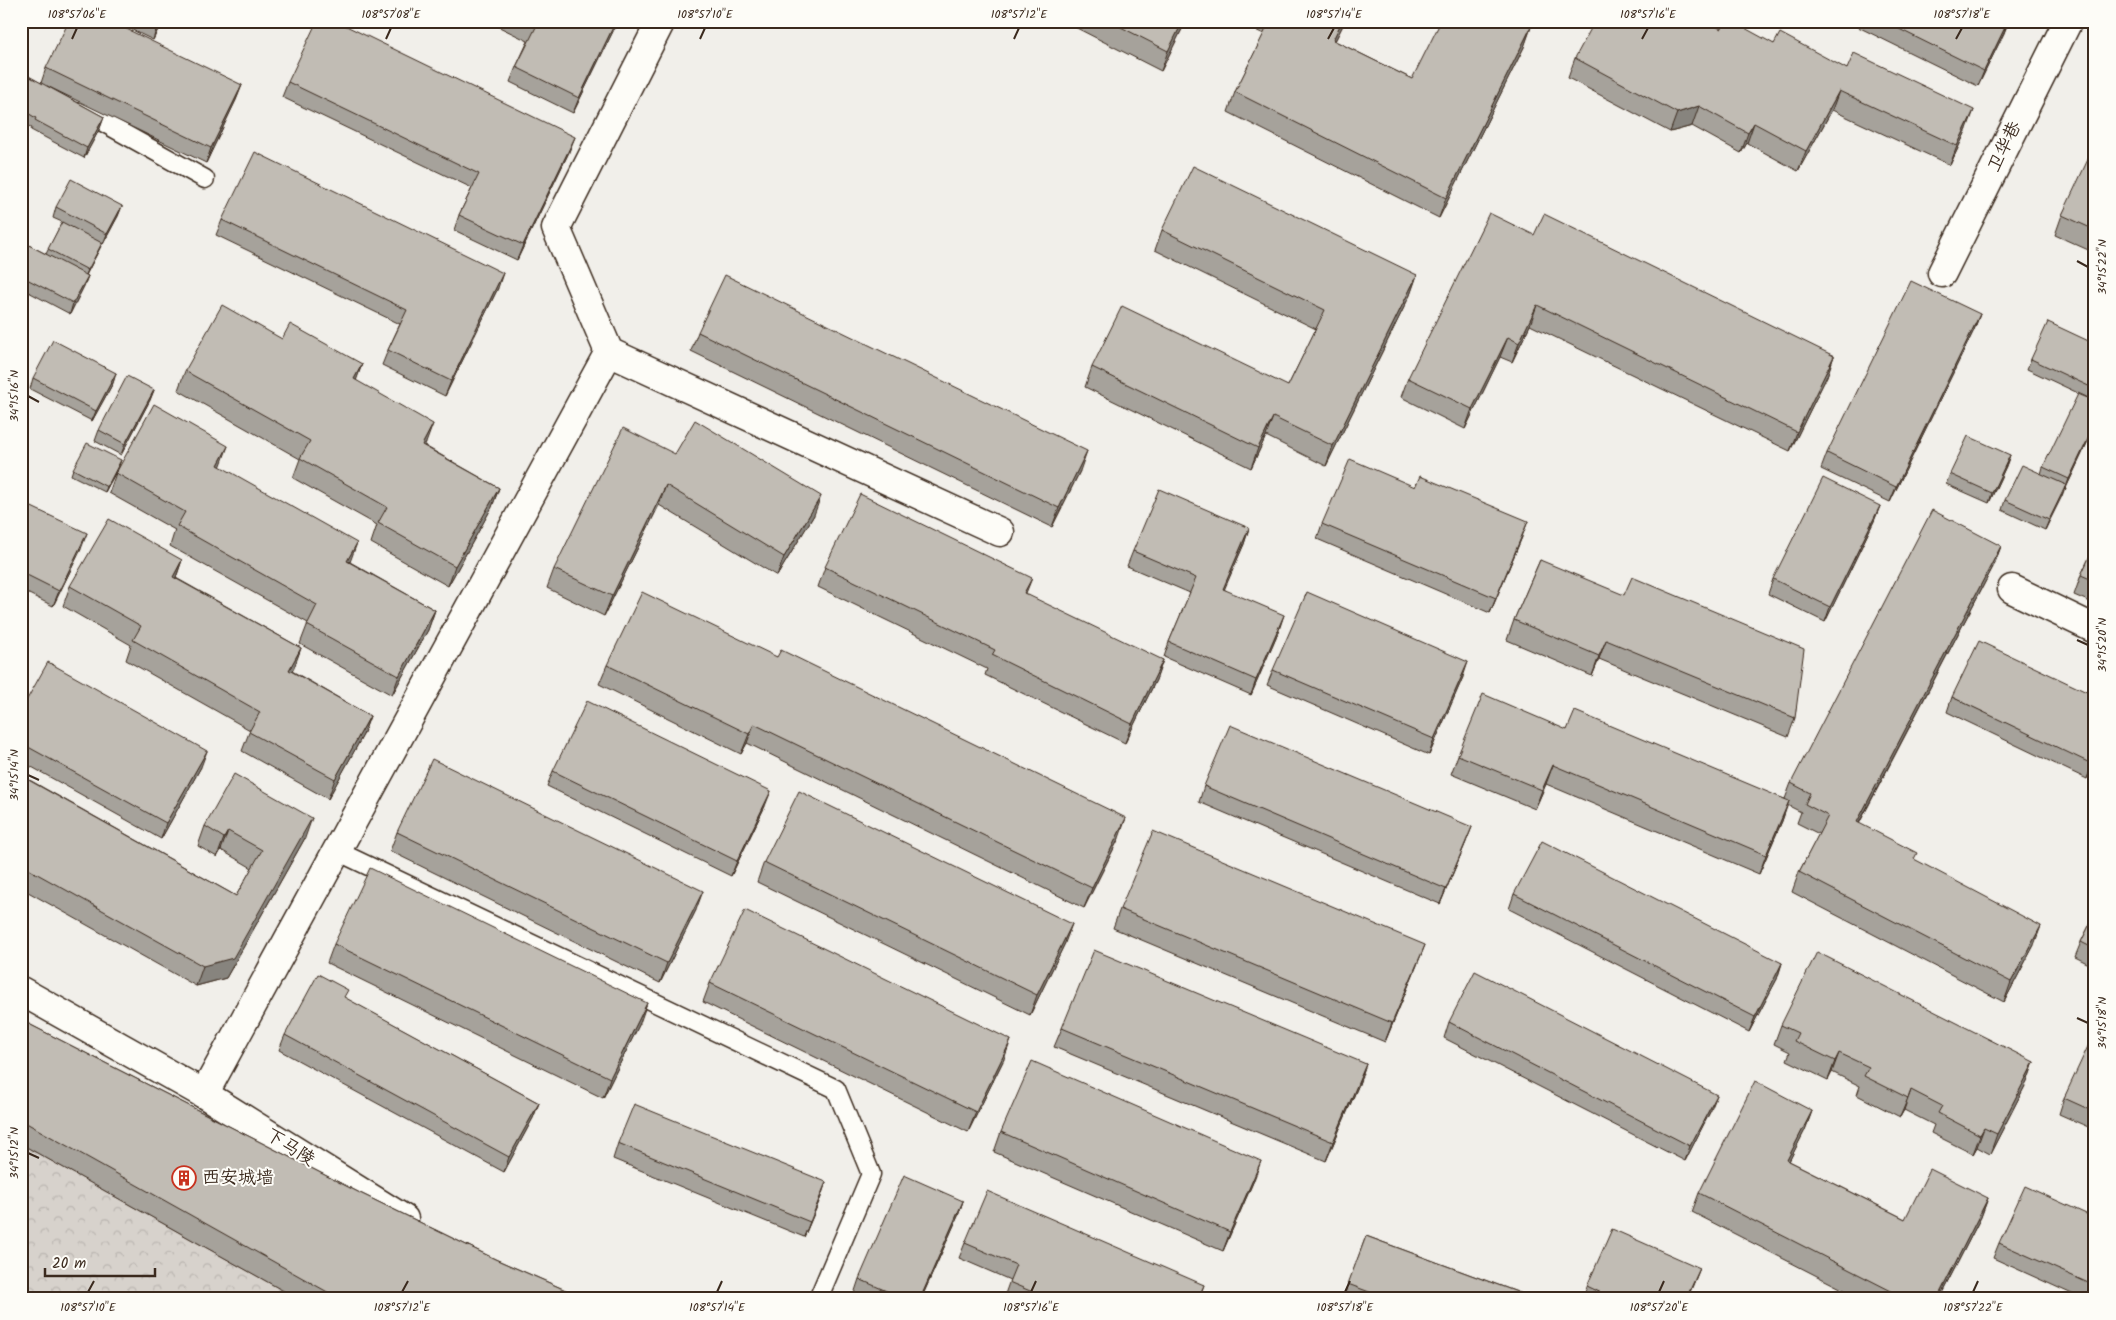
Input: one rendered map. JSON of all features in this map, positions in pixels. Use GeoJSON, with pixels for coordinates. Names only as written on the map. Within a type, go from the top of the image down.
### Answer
{"type":"FeatureCollection","features":[{"type":"Feature","properties":{"kind":"street"},"geometry":{"type":"LineString","coordinates":[[660,21],[556,228],[609,352],[1000,532]]}},
{"type":"Feature","properties":{"kind":"street","name":"卫华巷"},"geometry":{"type":"LineString","coordinates":[[1942,273],[2068,21]]}},
{"type":"Feature","properties":{"kind":"street"},"geometry":{"type":"LineString","coordinates":[[204,1094],[609,352]]}},
{"type":"Feature","properties":{"kind":"street"},"geometry":{"type":"LineString","coordinates":[[2012,590],[2095,629]]}},
{"type":"Feature","properties":{"kind":"street","name":"下马陵"},"geometry":{"type":"LineString","coordinates":[[21,991],[204,1094],[426,1234]]}},
{"type":"Feature","properties":{"kind":"lane"},"geometry":{"type":"LineString","coordinates":[[72,104],[205,179]]}},
{"type":"Feature","properties":{"kind":"lane"},"geometry":{"type":"LineString","coordinates":[[337,851],[836,1089],[871,1174],[818,1299]]}},
{"type":"Feature","properties":{"kind":"green space"},"geometry":{"type":"Polygon","coordinates":[[[21,1144],[298,1299],[21,1299],[21,1144]]]}},
{"type":"Feature","properties":{"kind":"building"},"geometry":{"type":"Polygon","coordinates":[[[69,21],[110,21],[242,85],[211,148],[46,68],[69,21]]]}},
{"type":"Feature","properties":{"kind":"building"},"geometry":{"type":"Polygon","coordinates":[[[139,21],[160,21],[156,30],[139,21]]]}},
{"type":"Feature","properties":{"kind":"building"},"geometry":{"type":"Polygon","coordinates":[[[317,21],[336,21],[575,137],[523,245],[459,215],[479,174],[288,82],[317,21]]]}},
{"type":"Feature","properties":{"kind":"building"},"geometry":{"type":"Polygon","coordinates":[[[524,21],[616,21],[579,98],[516,67],[536,27],[524,21]]]}},
{"type":"Feature","properties":{"kind":"building"},"geometry":{"type":"Polygon","coordinates":[[[1109,21],[1183,21],[1168,51],[1109,21]]]}},
{"type":"Feature","properties":{"kind":"building"},"geometry":{"type":"Polygon","coordinates":[[[1270,21],[1342,21],[1333,40],[1412,79],[1441,21],[1519,21],[1531,27],[1446,198],[1235,92],[1270,21]]]}},
{"type":"Feature","properties":{"kind":"building"},"geometry":{"type":"Polygon","coordinates":[[[1595,21],[1706,21],[1721,29],[1725,21],[1732,21],[1774,44],[1780,33],[1847,69],[1854,53],[1974,110],[1957,146],[1839,91],[1806,151],[1754,123],[1748,133],[1699,106],[1677,113],[1575,58],[1595,21]]]}},
{"type":"Feature","properties":{"kind":"building"},"geometry":{"type":"Polygon","coordinates":[[[1883,21],[2008,21],[1984,71],[1883,21]]]}},
{"type":"Feature","properties":{"kind":"building"},"geometry":{"type":"Polygon","coordinates":[[[21,72],[104,117],[87,148],[35,120],[36,118],[21,109],[21,72]]]}},
{"type":"Feature","properties":{"kind":"building"},"geometry":{"type":"Polygon","coordinates":[[[255,152],[503,273],[451,381],[388,350],[407,310],[222,220],[255,152]]]}},
{"type":"Feature","properties":{"kind":"building"},"geometry":{"type":"Polygon","coordinates":[[[2091,153],[2095,155],[2095,230],[2062,215],[2091,153]]]}},
{"type":"Feature","properties":{"kind":"building"},"geometry":{"type":"Polygon","coordinates":[[[1193,166],[1417,275],[1333,446],[1273,417],[1258,448],[1092,367],[1122,306],[1288,386],[1325,310],[1162,230],[1193,166]]]}},
{"type":"Feature","properties":{"kind":"building"},"geometry":{"type":"Polygon","coordinates":[[[71,179],[122,206],[107,234],[56,207],[71,179]]]}},
{"type":"Feature","properties":{"kind":"building"},"geometry":{"type":"Polygon","coordinates":[[[1489,213],[1534,235],[1544,214],[1834,356],[1797,432],[1537,305],[1519,343],[1508,337],[1472,409],[1408,378],[1489,213]]]}},
{"type":"Feature","properties":{"kind":"building"},"geometry":{"type":"Polygon","coordinates":[[[62,222],[102,243],[88,270],[48,249],[62,222]]]}},
{"type":"Feature","properties":{"kind":"building"},"geometry":{"type":"Polygon","coordinates":[[[21,241],[88,276],[73,303],[21,276],[21,241]]]}},
{"type":"Feature","properties":{"kind":"building"},"geometry":{"type":"Polygon","coordinates":[[[725,275],[1087,451],[1059,508],[698,332],[725,275]]]}},
{"type":"Feature","properties":{"kind":"building"},"geometry":{"type":"Polygon","coordinates":[[[1911,281],[1980,314],[1896,487],[1827,453],[1911,281]]]}},
{"type":"Feature","properties":{"kind":"building"},"geometry":{"type":"Polygon","coordinates":[[[222,305],[282,339],[290,324],[362,364],[354,379],[433,424],[422,445],[499,488],[455,566],[378,523],[387,507],[300,458],[310,441],[185,371],[222,305]]]}},
{"type":"Feature","properties":{"kind":"building"},"geometry":{"type":"Polygon","coordinates":[[[2048,322],[2095,344],[2095,389],[2031,359],[2048,322]]]}},
{"type":"Feature","properties":{"kind":"building"},"geometry":{"type":"Polygon","coordinates":[[[53,340],[116,373],[96,411],[33,378],[53,340]]]}},
{"type":"Feature","properties":{"kind":"building"},"geometry":{"type":"Polygon","coordinates":[[[127,376],[154,390],[125,444],[99,430],[127,376]]]}},
{"type":"Feature","properties":{"kind":"building"},"geometry":{"type":"Polygon","coordinates":[[[2078,394],[2095,401],[2095,424],[2069,479],[2043,467],[2078,394]]]}},
{"type":"Feature","properties":{"kind":"building"},"geometry":{"type":"Polygon","coordinates":[[[154,404],[228,446],[218,465],[357,543],[347,561],[435,610],[399,676],[307,625],[317,605],[177,526],[185,512],[116,473],[154,404]]]}},
{"type":"Feature","properties":{"kind":"building"},"geometry":{"type":"Polygon","coordinates":[[[695,420],[821,496],[784,557],[666,485],[612,596],[554,569],[623,428],[675,454],[695,420]]]}},
{"type":"Feature","properties":{"kind":"building"},"geometry":{"type":"Polygon","coordinates":[[[1968,436],[2010,455],[1992,493],[1950,474],[1968,436]]]}},
{"type":"Feature","properties":{"kind":"building"},"geometry":{"type":"Polygon","coordinates":[[[87,443],[121,460],[107,487],[73,469],[87,443]]]}},
{"type":"Feature","properties":{"kind":"building"},"geometry":{"type":"Polygon","coordinates":[[[1350,459],[1415,487],[1420,476],[1528,521],[1496,598],[1322,524],[1350,459]]]}},
{"type":"Feature","properties":{"kind":"building"},"geometry":{"type":"Polygon","coordinates":[[[2022,465],[2066,485],[2049,520],[2005,500],[2022,465]]]}},
{"type":"Feature","properties":{"kind":"building"},"geometry":{"type":"Polygon","coordinates":[[[1823,478],[1880,506],[1830,607],[1773,579],[1823,478]]]}},
{"type":"Feature","properties":{"kind":"building"},"geometry":{"type":"Polygon","coordinates":[[[1159,489],[1249,528],[1223,589],[1284,615],[1256,680],[1169,642],[1196,578],[1133,551],[1159,489]]]}},
{"type":"Feature","properties":{"kind":"building"},"geometry":{"type":"Polygon","coordinates":[[[860,494],[1032,578],[1024,593],[1163,660],[1132,724],[992,655],[995,650],[825,567],[860,494]]]}},
{"type":"Feature","properties":{"kind":"building"},"geometry":{"type":"Polygon","coordinates":[[[21,502],[87,533],[59,591],[21,572],[21,502]]]}},
{"type":"Feature","properties":{"kind":"building"},"geometry":{"type":"Polygon","coordinates":[[[1932,510],[2001,546],[1857,822],[1917,853],[1914,859],[2041,926],[2011,982],[1799,872],[1828,816],[1805,804],[1810,793],[1791,783],[1932,510]]]}},
{"type":"Feature","properties":{"kind":"building"},"geometry":{"type":"Polygon","coordinates":[[[109,519],[182,560],[173,577],[301,648],[289,670],[370,716],[335,779],[249,732],[260,712],[133,640],[141,626],[70,586],[109,519]]]}},
{"type":"Feature","properties":{"kind":"building"},"geometry":{"type":"Polygon","coordinates":[[[2095,545],[2095,581],[2081,575],[2095,545]]]}},
{"type":"Feature","properties":{"kind":"building"},"geometry":{"type":"Polygon","coordinates":[[[1540,560],[1624,595],[1632,577],[1804,649],[1795,718],[1606,640],[1599,656],[1514,620],[1540,560]]]}},
{"type":"Feature","properties":{"kind":"building"},"geometry":{"type":"Polygon","coordinates":[[[642,592],[777,657],[781,650],[1126,818],[1092,888],[754,724],[749,734],[607,665],[642,592]]]}},
{"type":"Feature","properties":{"kind":"building"},"geometry":{"type":"Polygon","coordinates":[[[1307,592],[1468,662],[1434,739],[1273,670],[1307,592]]]}},
{"type":"Feature","properties":{"kind":"building"},"geometry":{"type":"Polygon","coordinates":[[[1979,641],[2095,696],[2095,759],[2092,764],[1952,697],[1979,641]]]}},
{"type":"Feature","properties":{"kind":"building"},"geometry":{"type":"Polygon","coordinates":[[[48,662],[207,751],[166,823],[21,743],[21,710],[48,662]]]}},
{"type":"Feature","properties":{"kind":"building"},"geometry":{"type":"Polygon","coordinates":[[[1483,694],[1567,730],[1575,711],[1789,801],[1766,855],[1553,765],[1542,790],[1458,755],[1483,694]]]}},
{"type":"Feature","properties":{"kind":"building"},"geometry":{"type":"Polygon","coordinates":[[[587,701],[771,791],[737,861],[553,771],[587,701]]]}},
{"type":"Feature","properties":{"kind":"building"},"geometry":{"type":"Polygon","coordinates":[[[1230,725],[1472,827],[1446,889],[1204,786],[1230,725]]]}},
{"type":"Feature","properties":{"kind":"building"},"geometry":{"type":"Polygon","coordinates":[[[432,759],[703,891],[667,963],[397,832],[432,759]]]}},
{"type":"Feature","properties":{"kind":"building"},"geometry":{"type":"Polygon","coordinates":[[[21,768],[28,772],[25,778],[236,896],[262,850],[228,831],[224,838],[205,826],[234,774],[312,818],[233,958],[203,966],[21,865],[21,768]]]}},
{"type":"Feature","properties":{"kind":"building"},"geometry":{"type":"Polygon","coordinates":[[[799,791],[1072,924],[1037,995],[764,862],[799,791]]]}},
{"type":"Feature","properties":{"kind":"building"},"geometry":{"type":"Polygon","coordinates":[[[1153,831],[1425,945],[1392,1023],[1120,909],[1153,831]]]}},
{"type":"Feature","properties":{"kind":"building"},"geometry":{"type":"Polygon","coordinates":[[[1542,841],[1782,963],[1755,1017],[1514,894],[1542,841]]]}},
{"type":"Feature","properties":{"kind":"building"},"geometry":{"type":"Polygon","coordinates":[[[370,868],[647,1003],[610,1078],[334,944],[370,868]]]}},
{"type":"Feature","properties":{"kind":"building"},"geometry":{"type":"Polygon","coordinates":[[[745,910],[1011,1040],[976,1112],[710,983],[745,910]]]}},
{"type":"Feature","properties":{"kind":"building"},"geometry":{"type":"Polygon","coordinates":[[[2095,914],[2095,949],[2081,942],[2095,914]]]}},
{"type":"Feature","properties":{"kind":"building"},"geometry":{"type":"Polygon","coordinates":[[[1094,950],[1366,1064],[1333,1142],[1062,1028],[1094,950]]]}},
{"type":"Feature","properties":{"kind":"building"},"geometry":{"type":"Polygon","coordinates":[[[1817,952],[2034,1062],[1997,1134],[1984,1128],[1980,1135],[1938,1113],[1942,1106],[1911,1090],[1908,1098],[1864,1076],[1869,1067],[1839,1053],[1835,1061],[1794,1041],[1798,1033],[1781,1025],[1817,952]]]}},
{"type":"Feature","properties":{"kind":"building"},"geometry":{"type":"Polygon","coordinates":[[[1475,971],[1717,1095],[1690,1146],[1449,1022],[1475,971]]]}},
{"type":"Feature","properties":{"kind":"building"},"geometry":{"type":"Polygon","coordinates":[[[318,974],[348,990],[344,997],[539,1103],[509,1157],[285,1035],[318,974]]]}},
{"type":"Feature","properties":{"kind":"building","name":"西安城墙"},"geometry":{"type":"Polygon","coordinates":[[[21,1020],[360,1193],[495,1259],[586,1299],[340,1299],[21,1120],[21,1020]]]}},
{"type":"Feature","properties":{"kind":"building"},"geometry":{"type":"Polygon","coordinates":[[[2090,1042],[2095,1044],[2095,1112],[2064,1098],[2090,1042]]]}},
{"type":"Feature","properties":{"kind":"building"},"geometry":{"type":"Polygon","coordinates":[[[1032,1061],[1261,1161],[1230,1232],[1001,1132],[1032,1061]]]}},
{"type":"Feature","properties":{"kind":"building"},"geometry":{"type":"Polygon","coordinates":[[[1755,1081],[1812,1111],[1787,1160],[1905,1219],[1930,1169],[1988,1198],[1937,1299],[1907,1299],[1699,1193],[1755,1081]]]}},
{"type":"Feature","properties":{"kind":"building"},"geometry":{"type":"Polygon","coordinates":[[[634,1104],[826,1182],[810,1222],[618,1143],[634,1104]]]}},
{"type":"Feature","properties":{"kind":"building"},"geometry":{"type":"Polygon","coordinates":[[[904,1175],[963,1201],[920,1299],[905,1299],[859,1279],[904,1175]]]}},
{"type":"Feature","properties":{"kind":"building"},"geometry":{"type":"Polygon","coordinates":[[[2025,1186],[2095,1218],[2095,1286],[1999,1243],[2025,1186]]]}},
{"type":"Feature","properties":{"kind":"building"},"geometry":{"type":"Polygon","coordinates":[[[987,1191],[1204,1285],[1198,1299],[1049,1299],[1009,1282],[1016,1265],[965,1243],[987,1191]]]}},
{"type":"Feature","properties":{"kind":"building"},"geometry":{"type":"Polygon","coordinates":[[[1612,1229],[1700,1268],[1686,1299],[1614,1299],[1587,1286],[1612,1229]]]}},
{"type":"Feature","properties":{"kind":"building"},"geometry":{"type":"Polygon","coordinates":[[[1366,1236],[1536,1299],[1388,1299],[1348,1284],[1366,1236]]]}},
{"type":"Feature","properties":{"kind":"place","name":"西安城墙"},"geometry":{"type":"Point","coordinates":[184,1178]}}]}
